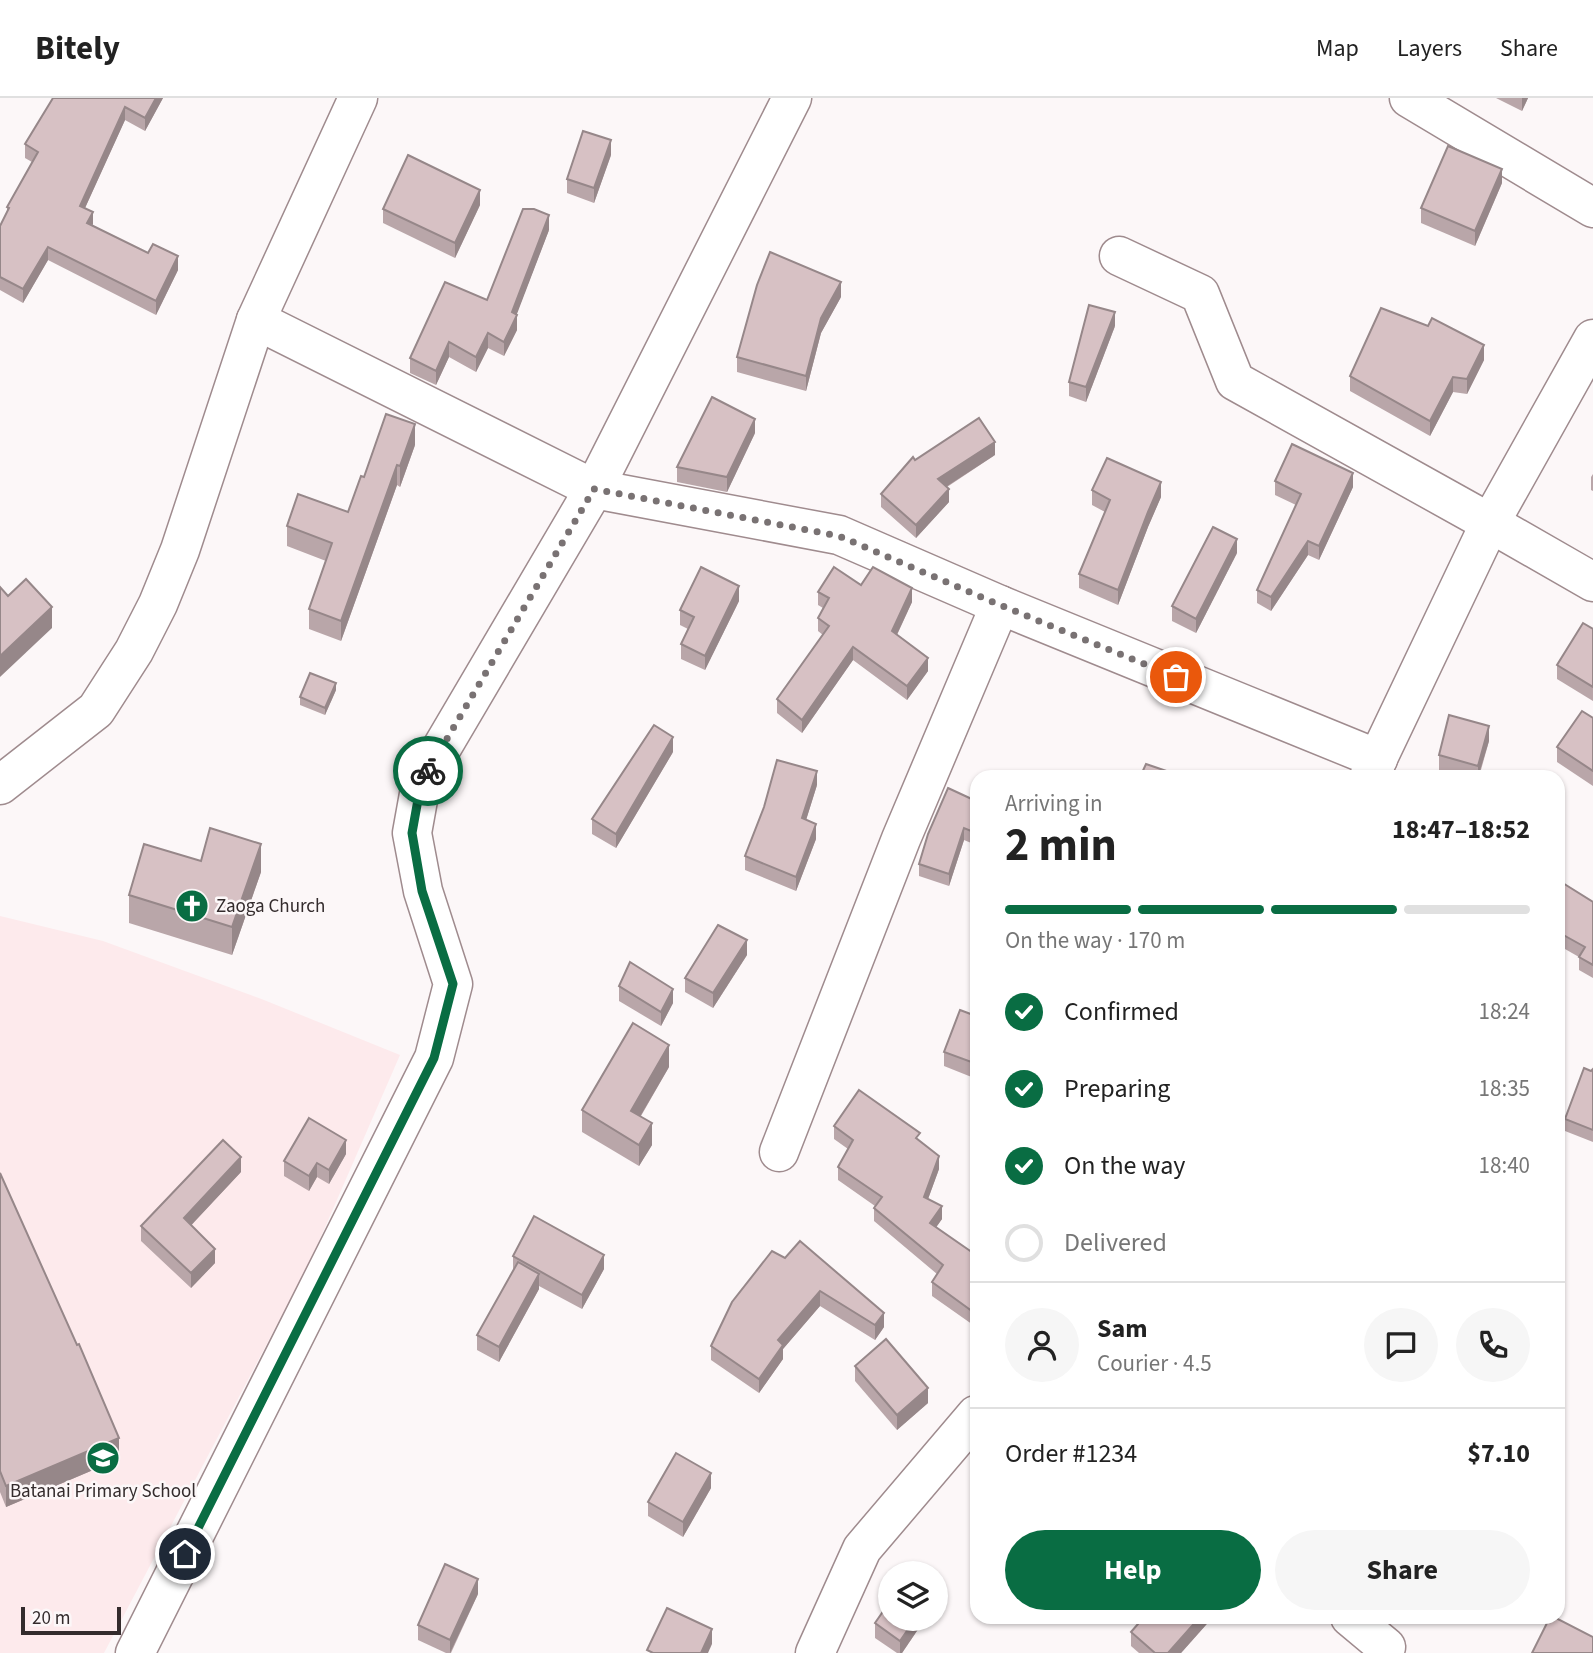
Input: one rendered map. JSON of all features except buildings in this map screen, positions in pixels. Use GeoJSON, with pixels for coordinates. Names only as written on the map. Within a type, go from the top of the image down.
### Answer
{"type":"FeatureCollection","features":[{"type":"Feature","properties":{"kind":"street"},"geometry":{"type":"LineString","coordinates":[[0,785],[96,710],[134,651],[158,604],[180,550],[256,320],[358,98]]}},
{"type":"Feature","properties":{"kind":"street"},"geometry":{"type":"LineString","coordinates":[[135,1653],[434,1058],[453,984],[422,891],[412,833],[421,783],[594,489],[792,98]]}},
{"type":"Feature","properties":{"kind":"street"},"geometry":{"type":"LineString","coordinates":[[1409,98],[1593,208]]}},
{"type":"Feature","properties":{"kind":"street"},"geometry":{"type":"LineString","coordinates":[[1119,256],[1200,294],[1235,381],[1593,582]]}},
{"type":"Feature","properties":{"kind":"street"},"geometry":{"type":"LineString","coordinates":[[256,320],[594,489],[839,536],[1373,768],[1490,523],[1593,339]]}},
{"type":"Feature","properties":{"kind":"street"},"geometry":{"type":"LineString","coordinates":[[779,1152],[901,839],[1000,605]]}},
{"type":"Feature","properties":{"kind":"street"},"geometry":{"type":"LineString","coordinates":[[816,1653],[862,1549],[970,1422]]}},
{"type":"Feature","properties":{"kind":"street"},"geometry":{"type":"LineString","coordinates":[[1358,1624],[1386,1647]]}},
{"type":"Feature","properties":{"kind":"shaded area","name":"Batanai Primary School"},"geometry":{"type":"Polygon","coordinates":[[[0,916],[103,941],[264,1000],[400,1055],[309,1264],[104,1653],[0,1653],[0,916]]]}},
{"type":"Feature","properties":{"kind":"way so far"},"geometry":{"type":"LineString","coordinates":[[428,771],[594,489],[839,536],[1176,677]]}},
{"type":"Feature","properties":{"kind":"place","name":"Zaoga Church"},"geometry":{"type":"Point","coordinates":[192,906]}},
{"type":"Feature","properties":{"kind":"place","name":"Batanai Primary School"},"geometry":{"type":"Point","coordinates":[103,1458]}},
{"type":"Feature","properties":{"kind":"route"},"geometry":{"type":"LineString","coordinates":[[185,1554],[434,1058],[453,984],[422,891],[412,833],[421,783],[428,771]]}}]}
